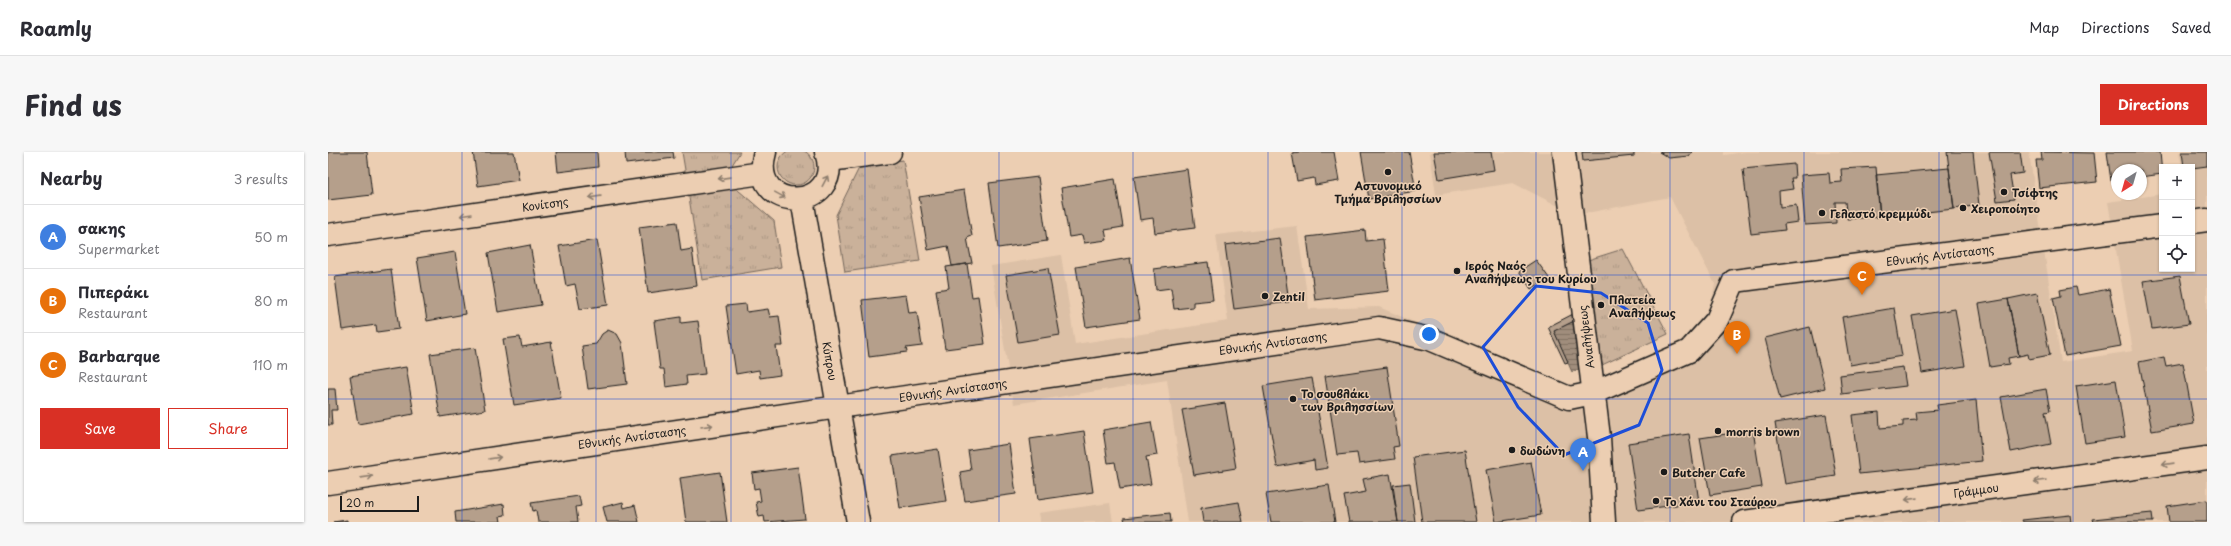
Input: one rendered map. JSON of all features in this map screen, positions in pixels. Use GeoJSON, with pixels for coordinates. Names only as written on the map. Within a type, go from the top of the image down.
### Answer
{"type":"FeatureCollection","features":[{"type":"Feature","properties":{"kind":"street"},"geometry":{"type":"LineString","coordinates":[[764,162],[768,185],[777,194],[789,199],[802,199],[814,195],[824,186],[829,174],[828,156],[890,152]]}},
{"type":"Feature","properties":{"kind":"street","name":"Αναλήψεως"},"geometry":{"type":"LineString","coordinates":[[1564,152],[1599,437],[1604,522]]}},
{"type":"Feature","properties":{"kind":"street","name":"Κονίτσης"},"geometry":{"type":"LineString","coordinates":[[328,235],[764,162]]}},
{"type":"Feature","properties":{"kind":"street","name":"Κύπρου"},"geometry":{"type":"LineString","coordinates":[[802,199],[858,522]]}},
{"type":"Feature","properties":{"kind":"street"},"geometry":{"type":"LineString","coordinates":[[2195,222],[2207,220]]}},
{"type":"Feature","properties":{"kind":"street","name":"Εθνικής Αντίστασης"},"geometry":{"type":"LineString","coordinates":[[328,483],[1252,345],[1379,328],[1430,338],[1569,398],[1593,393],[1689,351],[1717,320],[1734,281],[2159,226]]}},
{"type":"Feature","properties":{"kind":"street","name":"Γράμμου"},"geometry":{"type":"LineString","coordinates":[[1744,522],[2207,458]]}},
{"type":"Feature","properties":{"kind":"highlighted area"},"geometry":{"type":"Polygon","coordinates":[[[1536,286],[1601,293],[1648,323],[1662,370],[1639,425],[1564,455],[1518,407],[1483,347],[1536,286]]]}},
{"type":"Feature","properties":{"kind":"shaded area"},"geometry":{"type":"Polygon","coordinates":[[[1430,152],[1724,152],[1724,155],[1745,152],[2029,152],[2061,362],[2133,351],[2108,202],[2122,200],[2147,200],[2147,196],[2159,194],[2159,272],[2195,272],[2195,164],[2181,164],[2179,152],[2207,152],[2207,522],[1188,522],[1167,380],[1014,404],[991,266],[1061,255],[1075,344],[1228,321],[1216,235],[1297,226],[1309,309],[1379,307],[1568,388],[1593,381],[1683,341],[1710,312],[1715,284],[1670,197],[1576,215],[1513,183],[1436,195],[1430,152]]]}},
{"type":"Feature","properties":{"kind":"shaded area"},"geometry":{"type":"Polygon","coordinates":[[[1578,319],[1584,368],[1572,372],[1554,331],[1578,319]]]}},
{"type":"Feature","properties":{"kind":"shaded area"},"geometry":{"type":"Polygon","coordinates":[[[1110,503],[1113,522],[1040,522],[1038,513],[1110,503]]]}},
{"type":"Feature","properties":{"kind":"green space"},"geometry":{"type":"Polygon","coordinates":[[[796,149],[806,152],[811,157],[814,167],[811,177],[806,182],[796,185],[786,182],[781,177],[778,167],[781,157],[786,152],[796,149]]]}},
{"type":"Feature","properties":{"kind":"green space"},"geometry":{"type":"Polygon","coordinates":[[[682,152],[740,152],[729,170],[686,176],[682,152]]]}},
{"type":"Feature","properties":{"kind":"green space"},"geometry":{"type":"Polygon","coordinates":[[[903,160],[920,261],[845,272],[836,215],[860,166],[903,160]]]}},
{"type":"Feature","properties":{"kind":"green space"},"geometry":{"type":"Polygon","coordinates":[[[731,184],[774,221],[781,267],[702,280],[688,191],[731,184]]]}},
{"type":"Feature","properties":{"kind":"green space"},"geometry":{"type":"Polygon","coordinates":[[[1623,249],[1668,334],[1602,365],[1588,260],[1623,249]]]}},
{"type":"Feature","properties":{"kind":"building"},"geometry":{"type":"Polygon","coordinates":[[[328,152],[367,152],[372,195],[328,200],[328,152]]]}},
{"type":"Feature","properties":{"kind":"building"},"geometry":{"type":"Polygon","coordinates":[[[473,152],[514,152],[519,180],[478,186],[473,152]]]}},
{"type":"Feature","properties":{"kind":"building"},"geometry":{"type":"Polygon","coordinates":[[[556,152],[597,152],[598,167],[558,172],[556,152]]]}},
{"type":"Feature","properties":{"kind":"building"},"geometry":{"type":"Polygon","coordinates":[[[625,152],[673,152],[674,158],[626,164],[625,152]]]}},
{"type":"Feature","properties":{"kind":"building"},"geometry":{"type":"Polygon","coordinates":[[[1334,152],[1339,181],[1315,185],[1314,178],[1297,181],[1292,153],[1334,152]]]}},
{"type":"Feature","properties":{"kind":"building","name":"Αστυνομικό Τμήμα Βριλησσίων"},"geometry":{"type":"Polygon","coordinates":[[[1361,152],[1409,152],[1416,191],[1369,199],[1361,152]]]}},
{"type":"Feature","properties":{"kind":"building"},"geometry":{"type":"Polygon","coordinates":[[[1434,152],[1491,152],[1494,170],[1439,179],[1434,152]]]}},
{"type":"Feature","properties":{"kind":"building"},"geometry":{"type":"Polygon","coordinates":[[[1582,152],[1634,152],[1634,156],[1583,161],[1582,152]]]}},
{"type":"Feature","properties":{"kind":"building"},"geometry":{"type":"Polygon","coordinates":[[[1659,152],[1692,152],[1689,156],[1669,158],[1659,152]]]}},
{"type":"Feature","properties":{"kind":"building"},"geometry":{"type":"Polygon","coordinates":[[[1947,152],[1973,152],[1979,205],[1954,209],[1947,152]]]}},
{"type":"Feature","properties":{"kind":"building"},"geometry":{"type":"Polygon","coordinates":[[[1989,152],[2020,152],[2023,173],[2010,175],[2014,199],[1997,201],[1989,152]]]}},
{"type":"Feature","properties":{"kind":"building"},"geometry":{"type":"Polygon","coordinates":[[[2041,152],[2094,153],[2097,182],[2039,188],[2036,160],[2042,160],[2041,152]]]}},
{"type":"Feature","properties":{"kind":"building"},"geometry":{"type":"Polygon","coordinates":[[[2107,152],[2160,152],[2161,164],[2159,164],[2159,174],[2147,176],[2147,164],[2111,164],[2111,181],[2107,152]]]}},
{"type":"Feature","properties":{"kind":"building"},"geometry":{"type":"Polygon","coordinates":[[[2182,152],[2207,152],[2207,166],[2195,168],[2195,164],[2184,164],[2182,152]]]}},
{"type":"Feature","properties":{"kind":"building"},"geometry":{"type":"Polygon","coordinates":[[[1794,164],[1795,178],[1791,178],[1793,189],[1779,191],[1780,207],[1796,205],[1798,222],[1784,224],[1785,230],[1751,234],[1743,169],[1794,164]]]}},
{"type":"Feature","properties":{"kind":"building"},"geometry":{"type":"Polygon","coordinates":[[[1876,167],[1880,217],[1847,219],[1845,202],[1835,202],[1836,223],[1805,225],[1801,175],[1829,173],[1830,183],[1842,182],[1841,169],[1876,167]]]}},
{"type":"Feature","properties":{"kind":"building"},"geometry":{"type":"Polygon","coordinates":[[[1949,168],[1954,209],[1880,217],[1876,175],[1949,168]]]}},
{"type":"Feature","properties":{"kind":"building"},"geometry":{"type":"Polygon","coordinates":[[[1187,169],[1195,228],[1155,233],[1153,218],[1140,220],[1134,177],[1187,169]]]}},
{"type":"Feature","properties":{"kind":"building"},"geometry":{"type":"Polygon","coordinates":[[[1038,177],[1047,241],[998,248],[989,183],[1038,177]]]}},
{"type":"Feature","properties":{"kind":"building"},"geometry":{"type":"Polygon","coordinates":[[[1115,179],[1123,227],[1105,230],[1107,240],[1084,243],[1082,235],[1069,237],[1061,188],[1115,179]]]}},
{"type":"Feature","properties":{"kind":"building"},"geometry":{"type":"Polygon","coordinates":[[[964,190],[972,236],[967,238],[972,263],[952,266],[948,246],[928,250],[919,197],[964,190]]]}},
{"type":"Feature","properties":{"kind":"building"},"geometry":{"type":"Polygon","coordinates":[[[677,222],[681,251],[692,249],[697,286],[648,293],[639,227],[677,222]]]}},
{"type":"Feature","properties":{"kind":"building"},"geometry":{"type":"Polygon","coordinates":[[[1365,230],[1366,241],[1383,239],[1389,291],[1315,300],[1307,237],[1365,230]]]}},
{"type":"Feature","properties":{"kind":"building"},"geometry":{"type":"Polygon","coordinates":[[[1280,238],[1289,302],[1234,309],[1225,245],[1280,238]]]}},
{"type":"Feature","properties":{"kind":"building"},"geometry":{"type":"Polygon","coordinates":[[[597,240],[608,305],[580,309],[575,284],[566,286],[559,246],[597,240]]]}},
{"type":"Feature","properties":{"kind":"building"},"geometry":{"type":"Polygon","coordinates":[[[530,245],[541,305],[498,312],[488,253],[530,245]]]}},
{"type":"Feature","properties":{"kind":"building"},"geometry":{"type":"Polygon","coordinates":[[[455,252],[465,314],[427,321],[417,258],[455,252]]]}},
{"type":"Feature","properties":{"kind":"building"},"geometry":{"type":"Polygon","coordinates":[[[1130,258],[1140,319],[1086,327],[1076,267],[1130,258]]]}},
{"type":"Feature","properties":{"kind":"building"},"geometry":{"type":"Polygon","coordinates":[[[1536,260],[1549,278],[1531,289],[1519,271],[1536,260]]]}},
{"type":"Feature","properties":{"kind":"building"},"geometry":{"type":"Polygon","coordinates":[[[1208,262],[1213,300],[1193,302],[1193,307],[1174,309],[1171,288],[1156,290],[1154,269],[1208,262]]]}},
{"type":"Feature","properties":{"kind":"building"},"geometry":{"type":"Polygon","coordinates":[[[967,264],[972,297],[978,296],[985,344],[945,349],[936,290],[949,288],[946,267],[967,264]]]}},
{"type":"Feature","properties":{"kind":"building"},"geometry":{"type":"Polygon","coordinates":[[[1048,268],[1060,335],[1018,342],[1006,275],[1048,268]]]}},
{"type":"Feature","properties":{"kind":"building"},"geometry":{"type":"Polygon","coordinates":[[[391,269],[399,329],[377,332],[376,325],[342,330],[335,277],[391,269]]]}},
{"type":"Feature","properties":{"kind":"building"},"geometry":{"type":"Polygon","coordinates":[[[2180,276],[2189,324],[2152,329],[2143,281],[2180,276]]]}},
{"type":"Feature","properties":{"kind":"building"},"geometry":{"type":"Polygon","coordinates":[[[2076,287],[2078,295],[2109,289],[2121,346],[2065,356],[2053,298],[2061,296],[2060,290],[2076,287]]]}},
{"type":"Feature","properties":{"kind":"building"},"geometry":{"type":"Polygon","coordinates":[[[2037,293],[2050,355],[2029,359],[2028,354],[2019,356],[2008,299],[2037,293]]]}},
{"type":"Feature","properties":{"kind":"building"},"geometry":{"type":"Polygon","coordinates":[[[906,295],[909,313],[917,312],[922,346],[906,348],[907,352],[869,357],[862,300],[906,295]]]}},
{"type":"Feature","properties":{"kind":"building"},"geometry":{"type":"Polygon","coordinates":[[[2008,299],[2019,356],[2008,358],[2009,364],[1990,367],[1979,304],[2008,299]]]}},
{"type":"Feature","properties":{"kind":"building"},"geometry":{"type":"Polygon","coordinates":[[[746,304],[747,312],[768,309],[770,317],[779,316],[783,346],[776,346],[780,375],[760,378],[759,370],[736,374],[726,306],[746,304]]]}},
{"type":"Feature","properties":{"kind":"building"},"geometry":{"type":"Polygon","coordinates":[[[1894,308],[1902,356],[1850,365],[1842,317],[1894,308]]]}},
{"type":"Feature","properties":{"kind":"building"},"geometry":{"type":"Polygon","coordinates":[[[1955,309],[1965,366],[1922,373],[1912,316],[1955,309]]]}},
{"type":"Feature","properties":{"kind":"building"},"geometry":{"type":"Polygon","coordinates":[[[1577,312],[1578,319],[1554,331],[1568,362],[1565,363],[1548,327],[1577,312]]]}},
{"type":"Feature","properties":{"kind":"building"},"geometry":{"type":"Polygon","coordinates":[[[681,317],[681,323],[698,321],[705,374],[686,376],[687,384],[666,387],[664,369],[660,369],[654,321],[681,317]]]}},
{"type":"Feature","properties":{"kind":"building"},"geometry":{"type":"Polygon","coordinates":[[[1810,327],[1825,388],[1780,399],[1765,338],[1810,327]]]}},
{"type":"Feature","properties":{"kind":"building"},"geometry":{"type":"Polygon","coordinates":[[[608,330],[617,334],[622,343],[627,384],[588,389],[582,346],[596,344],[602,334],[608,330]]]}},
{"type":"Feature","properties":{"kind":"building"},"geometry":{"type":"Polygon","coordinates":[[[520,337],[522,347],[551,342],[561,398],[514,405],[503,339],[520,337]]]}},
{"type":"Feature","properties":{"kind":"building"},"geometry":{"type":"Polygon","coordinates":[[[475,348],[485,410],[440,417],[430,354],[475,348]]]}},
{"type":"Feature","properties":{"kind":"building"},"geometry":{"type":"Polygon","coordinates":[[[2164,357],[2166,366],[2183,363],[2194,424],[2152,431],[2139,362],[2164,357]]]}},
{"type":"Feature","properties":{"kind":"building"},"geometry":{"type":"Polygon","coordinates":[[[406,367],[414,414],[358,424],[350,376],[406,367]]]}},
{"type":"Feature","properties":{"kind":"building"},"geometry":{"type":"Polygon","coordinates":[[[1387,367],[1399,446],[1393,447],[1395,459],[1359,464],[1357,453],[1337,455],[1325,376],[1387,367]]]}},
{"type":"Feature","properties":{"kind":"building"},"geometry":{"type":"Polygon","coordinates":[[[1903,367],[1906,386],[1842,394],[1840,375],[1903,367]]]}},
{"type":"Feature","properties":{"kind":"building"},"geometry":{"type":"Polygon","coordinates":[[[1312,378],[1328,468],[1315,470],[1314,460],[1277,467],[1263,386],[1312,378]]]}},
{"type":"Feature","properties":{"kind":"building"},"geometry":{"type":"Polygon","coordinates":[[[2116,380],[2125,437],[2085,443],[2076,386],[2116,380]]]}},
{"type":"Feature","properties":{"kind":"building"},"geometry":{"type":"Polygon","coordinates":[[[328,389],[335,389],[337,410],[331,410],[332,425],[328,425],[328,389]]]}},
{"type":"Feature","properties":{"kind":"building"},"geometry":{"type":"Polygon","coordinates":[[[2046,389],[2050,411],[2045,412],[2051,444],[2011,452],[2001,397],[2046,389]]]}},
{"type":"Feature","properties":{"kind":"building"},"geometry":{"type":"Polygon","coordinates":[[[1976,400],[1982,461],[1859,474],[1852,415],[1879,412],[1880,428],[1903,426],[1903,421],[1917,420],[1916,412],[1938,410],[1937,405],[1976,400]]]}},
{"type":"Feature","properties":{"kind":"building"},"geometry":{"type":"Polygon","coordinates":[[[1225,403],[1236,468],[1194,475],[1182,410],[1225,403]]]}},
{"type":"Feature","properties":{"kind":"building"},"geometry":{"type":"Polygon","coordinates":[[[1826,415],[1836,476],[1785,484],[1775,423],[1826,415]]]}},
{"type":"Feature","properties":{"kind":"building"},"geometry":{"type":"Polygon","coordinates":[[[1151,422],[1157,455],[1146,457],[1151,484],[1120,489],[1115,462],[1108,463],[1103,430],[1151,422]]]}},
{"type":"Feature","properties":{"kind":"building"},"geometry":{"type":"Polygon","coordinates":[[[1753,430],[1762,487],[1710,495],[1700,438],[1753,430]]]}},
{"type":"Feature","properties":{"kind":"building"},"geometry":{"type":"Polygon","coordinates":[[[1084,431],[1093,492],[1038,500],[1030,439],[1084,431]]]}},
{"type":"Feature","properties":{"kind":"building","name":"Butcher Cafe"},"geometry":{"type":"Polygon","coordinates":[[[1689,434],[1699,502],[1638,510],[1628,443],[1689,434]]]}},
{"type":"Feature","properties":{"kind":"building"},"geometry":{"type":"Polygon","coordinates":[[[1009,444],[1016,494],[965,501],[960,472],[971,470],[968,450],[1009,444]]]}},
{"type":"Feature","properties":{"kind":"building"},"geometry":{"type":"Polygon","coordinates":[[[938,449],[946,501],[900,508],[892,456],[938,449]]]}},
{"type":"Feature","properties":{"kind":"building"},"geometry":{"type":"Polygon","coordinates":[[[1465,450],[1476,522],[1422,522],[1413,457],[1465,450]]]}},
{"type":"Feature","properties":{"kind":"building"},"geometry":{"type":"Polygon","coordinates":[[[1531,462],[1541,515],[1496,522],[1486,470],[1531,462]]]}},
{"type":"Feature","properties":{"kind":"building"},"geometry":{"type":"Polygon","coordinates":[[[798,467],[805,519],[765,522],[764,516],[759,517],[756,502],[761,501],[759,488],[754,489],[752,473],[798,467]]]}},
{"type":"Feature","properties":{"kind":"building"},"geometry":{"type":"Polygon","coordinates":[[[720,472],[727,522],[686,522],[680,478],[720,472]]]}},
{"type":"Feature","properties":{"kind":"building"},"geometry":{"type":"Polygon","coordinates":[[[1390,474],[1398,522],[1349,522],[1344,496],[1366,492],[1363,479],[1390,474]]]}},
{"type":"Feature","properties":{"kind":"building"},"geometry":{"type":"Polygon","coordinates":[[[1410,483],[1415,522],[1398,522],[1393,485],[1410,483]]]}},
{"type":"Feature","properties":{"kind":"building"},"geometry":{"type":"Polygon","coordinates":[[[1329,485],[1335,522],[1271,522],[1266,494],[1329,485]]]}},
{"type":"Feature","properties":{"kind":"building"},"geometry":{"type":"Polygon","coordinates":[[[579,496],[581,506],[576,507],[578,522],[538,522],[536,510],[533,511],[531,503],[579,496]]]}},
{"type":"Feature","properties":{"kind":"building"},"geometry":{"type":"Polygon","coordinates":[[[2207,500],[2207,522],[2169,522],[2167,506],[2207,500]]]}},
{"type":"Feature","properties":{"kind":"building"},"geometry":{"type":"Polygon","coordinates":[[[623,502],[624,508],[635,505],[639,522],[607,522],[603,507],[623,502]]]}},
{"type":"Feature","properties":{"kind":"building"},"geometry":{"type":"Polygon","coordinates":[[[1239,502],[1243,522],[1203,522],[1201,508],[1239,502]]]}},
{"type":"Feature","properties":{"kind":"building"},"geometry":{"type":"Polygon","coordinates":[[[504,504],[505,515],[500,516],[501,522],[456,522],[455,512],[504,504]]]}},
{"type":"Feature","properties":{"kind":"building"},"geometry":{"type":"Polygon","coordinates":[[[1170,513],[1171,522],[1125,522],[1124,518],[1170,513]]]}},
{"type":"Feature","properties":{"kind":"building"},"geometry":{"type":"Polygon","coordinates":[[[2152,513],[2153,522],[2094,522],[2093,519],[2152,513]]]}},
{"type":"Feature","properties":{"kind":"building"},"geometry":{"type":"Polygon","coordinates":[[[2070,515],[2071,522],[2023,522],[2022,520],[2070,515]]]}},
{"type":"Feature","properties":{"kind":"building"},"geometry":{"type":"Polygon","coordinates":[[[347,520],[347,522],[333,522],[347,520]]]}},
{"type":"Feature","properties":{"kind":"place","name":"Αστυνομικό Τμήμα Βριλησσίων"},"geometry":{"type":"Point","coordinates":[1388,172]}},
{"type":"Feature","properties":{"kind":"place","name":"Τσίφτης"},"geometry":{"type":"Point","coordinates":[2004,192]}},
{"type":"Feature","properties":{"kind":"place","name":"Χειροποίητο"},"geometry":{"type":"Point","coordinates":[1963,208]}},
{"type":"Feature","properties":{"kind":"place","name":"Γελαστό κρεμμύδι"},"geometry":{"type":"Point","coordinates":[1822,213]}},
{"type":"Feature","properties":{"kind":"place","name":"Ιερός Ναός Αναλήψεως του Κυρίου"},"geometry":{"type":"Point","coordinates":[1457,271]}},
{"type":"Feature","properties":{"kind":"place","name":"Barbarque"},"geometry":{"type":"Point","coordinates":[1862,295]}},
{"type":"Feature","properties":{"kind":"place","name":"Zentil"},"geometry":{"type":"Point","coordinates":[1265,296]}},
{"type":"Feature","properties":{"kind":"place","name":"Πλατεία Αναλήψεως"},"geometry":{"type":"Point","coordinates":[1601,305]}},
{"type":"Feature","properties":{"kind":"place","name":"Πιπεράκι"},"geometry":{"type":"Point","coordinates":[1737,354]}},
{"type":"Feature","properties":{"kind":"place","name":"Το σουβλάκι των Βριλησσίων"},"geometry":{"type":"Point","coordinates":[1293,399]}},
{"type":"Feature","properties":{"kind":"place","name":"morris brown"},"geometry":{"type":"Point","coordinates":[1718,431]}},
{"type":"Feature","properties":{"kind":"place","name":"δωδώνη"},"geometry":{"type":"Point","coordinates":[1512,450]}},
{"type":"Feature","properties":{"kind":"place","name":"σακης"},"geometry":{"type":"Point","coordinates":[1583,471]}},
{"type":"Feature","properties":{"kind":"place","name":"Butcher Cafe"},"geometry":{"type":"Point","coordinates":[1664,472]}},
{"type":"Feature","properties":{"kind":"place","name":"Το Χάνι του Σταύρου"},"geometry":{"type":"Point","coordinates":[1656,501]}}]}
